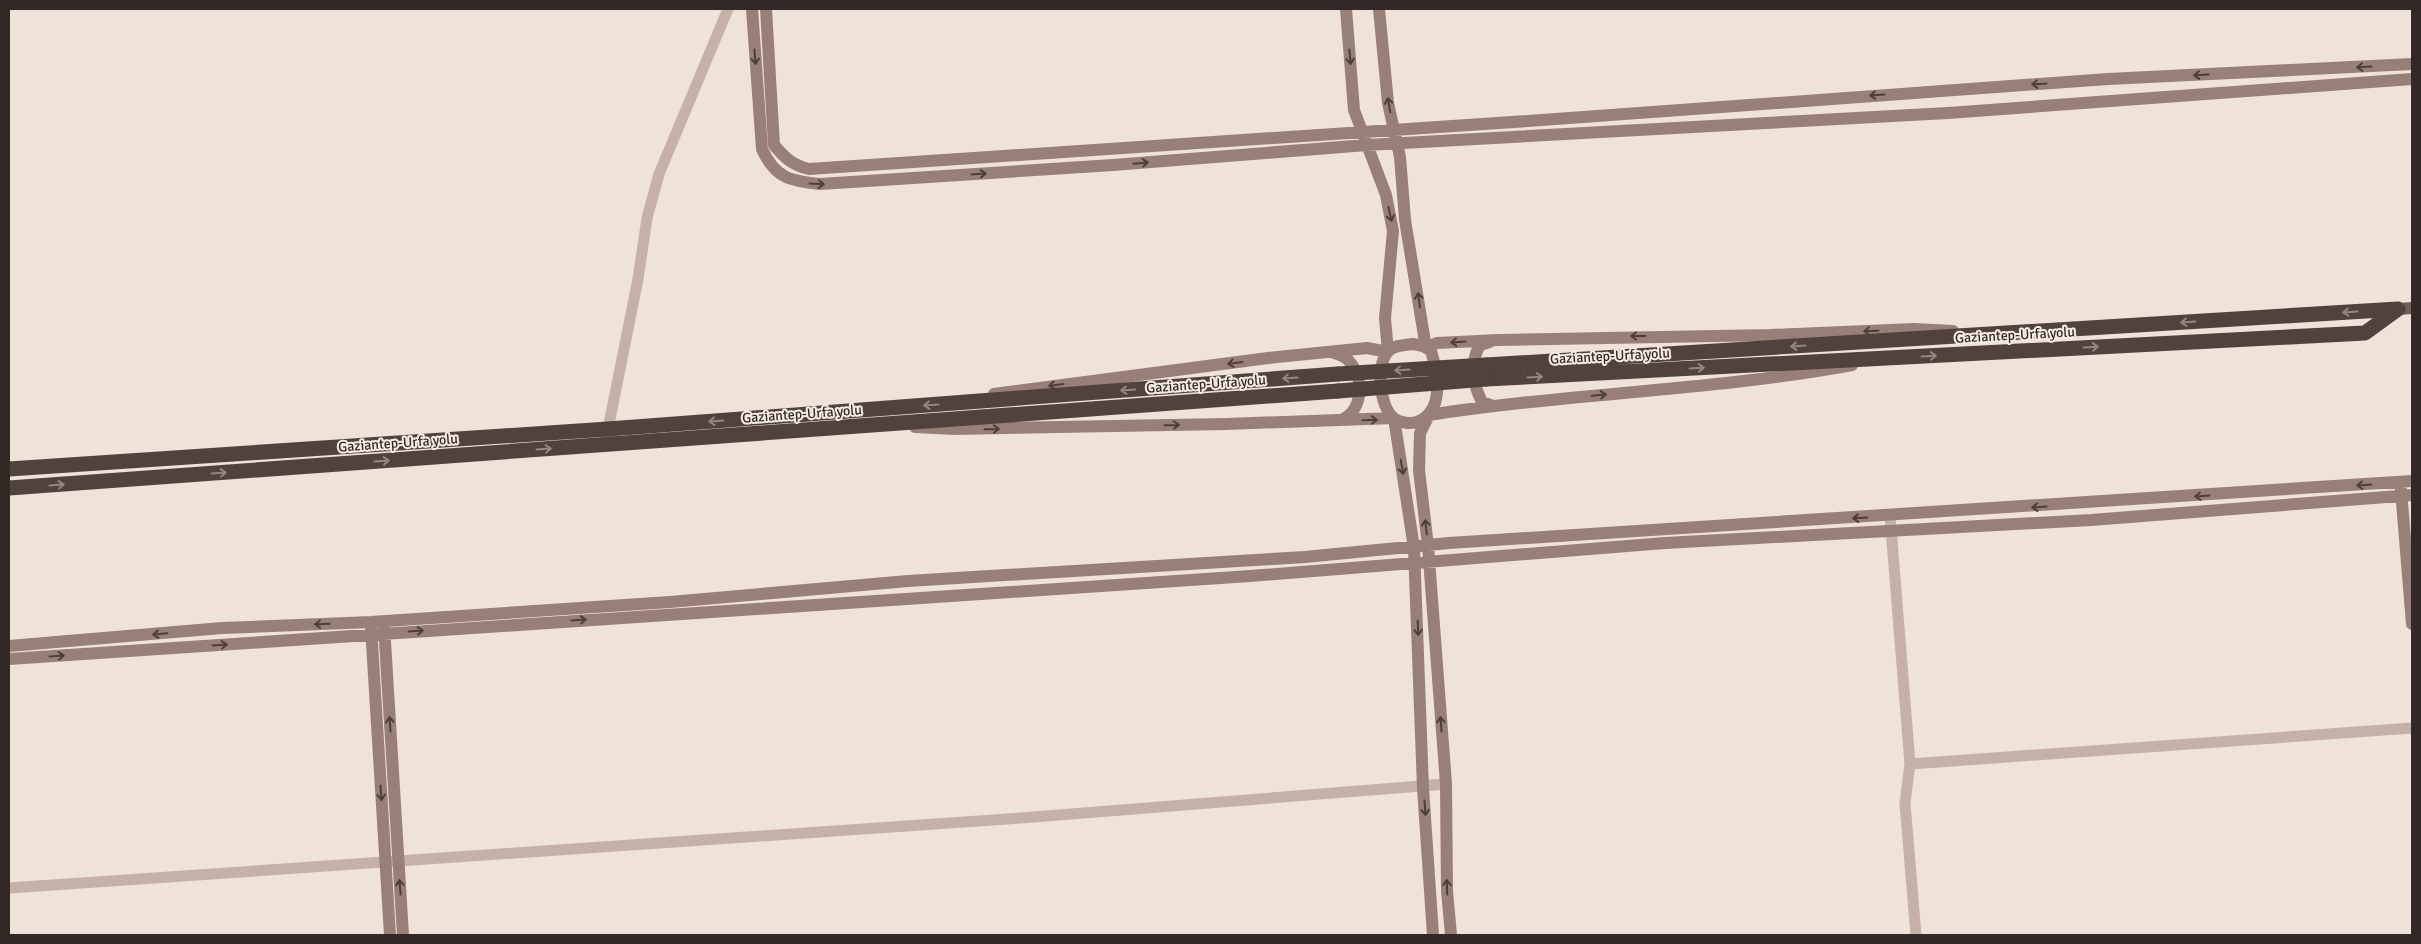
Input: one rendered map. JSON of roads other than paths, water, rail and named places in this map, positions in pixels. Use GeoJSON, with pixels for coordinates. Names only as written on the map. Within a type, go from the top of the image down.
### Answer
{"type":"FeatureCollection","features":[{"type":"Feature","properties":{"kind":"highway","name":"Gaziantep-Urfa yolu"},"geometry":{"type":"LineString","coordinates":[[9,469],[608,429],[1338,374],[1486,372],[1895,358],[2365,333],[2405,308]]}},
{"type":"Feature","properties":{"kind":"highway","name":"Gaziantep-Urfa yolu"},"geometry":{"type":"LineString","coordinates":[[9,488],[1338,391],[1486,372],[2007,333],[2405,308]]}},
{"type":"Feature","properties":{"kind":"street"},"geometry":{"type":"LineString","coordinates":[[608,429],[638,279],[647,218],[659,174],[728,9]]}},
{"type":"Feature","properties":{"kind":"street"},"geometry":{"type":"LineString","coordinates":[[752,9],[762,149],[768,163],[776,172],[798,182],[820,184],[1367,145],[1397,145],[1948,113],[2412,79]]}},
{"type":"Feature","properties":{"kind":"street"},"geometry":{"type":"LineString","coordinates":[[766,9],[774,145],[787,160],[797,166],[809,169],[1394,130],[2108,79],[2412,64]]}},
{"type":"Feature","properties":{"kind":"street"},"geometry":{"type":"LineString","coordinates":[[1346,9],[1354,110],[1386,194],[1393,231],[1385,318],[1388,352],[1382,367],[1380,380],[1383,400],[1394,418],[1414,548],[1423,788],[1433,935]]}},
{"type":"Feature","properties":{"kind":"street"},"geometry":{"type":"LineString","coordinates":[[1379,9],[1388,103],[1397,145],[1405,220],[1426,348]]}},
{"type":"Feature","properties":{"kind":"street"},"geometry":{"type":"LineString","coordinates":[[1426,348],[1437,343],[1499,340],[1771,335],[1914,329],[2007,333]]}},
{"type":"Feature","properties":{"kind":"street"},"geometry":{"type":"LineString","coordinates":[[1493,406],[1482,402],[1476,390],[1472,369],[1480,345],[1499,340]]}},
{"type":"Feature","properties":{"kind":"street"},"geometry":{"type":"LineString","coordinates":[[962,402],[1001,392],[1330,352],[1367,348],[1388,352],[1397,346],[1413,344],[1431,351],[1437,379],[1436,400],[1420,432],[1419,470],[1428,546],[1446,784],[1447,891],[1451,935]]}},
{"type":"Feature","properties":{"kind":"street"},"geometry":{"type":"LineString","coordinates":[[1330,352],[1342,355],[1350,362],[1359,385],[1357,407],[1351,416],[1339,421]]}},
{"type":"Feature","properties":{"kind":"street"},"geometry":{"type":"LineString","coordinates":[[874,425],[954,429],[1339,421],[1394,418],[1404,423],[1414,423],[1429,415],[1493,406],[1734,384],[1795,376],[1895,358]]}},
{"type":"Feature","properties":{"kind":"street"},"geometry":{"type":"LineString","coordinates":[[390,935],[372,661],[376,630],[384,620],[670,602],[908,581],[2406,482],[2412,624]]}},
{"type":"Feature","properties":{"kind":"street"},"geometry":{"type":"LineString","coordinates":[[9,659],[376,630],[1415,564],[1665,543],[2101,519],[2407,496]]}},
{"type":"Feature","properties":{"kind":"street"},"geometry":{"type":"LineString","coordinates":[[1890,516],[1910,764],[1905,803],[1916,935]]}},
{"type":"Feature","properties":{"kind":"street"},"geometry":{"type":"LineString","coordinates":[[9,646],[222,628],[376,630]]}},
{"type":"Feature","properties":{"kind":"street"},"geometry":{"type":"LineString","coordinates":[[376,630],[398,860],[403,935]]}},
{"type":"Feature","properties":{"kind":"street"},"geometry":{"type":"LineString","coordinates":[[1910,764],[2412,728]]}},
{"type":"Feature","properties":{"kind":"street"},"geometry":{"type":"LineString","coordinates":[[9,888],[1011,819],[1423,788],[1446,784]]}}]}
